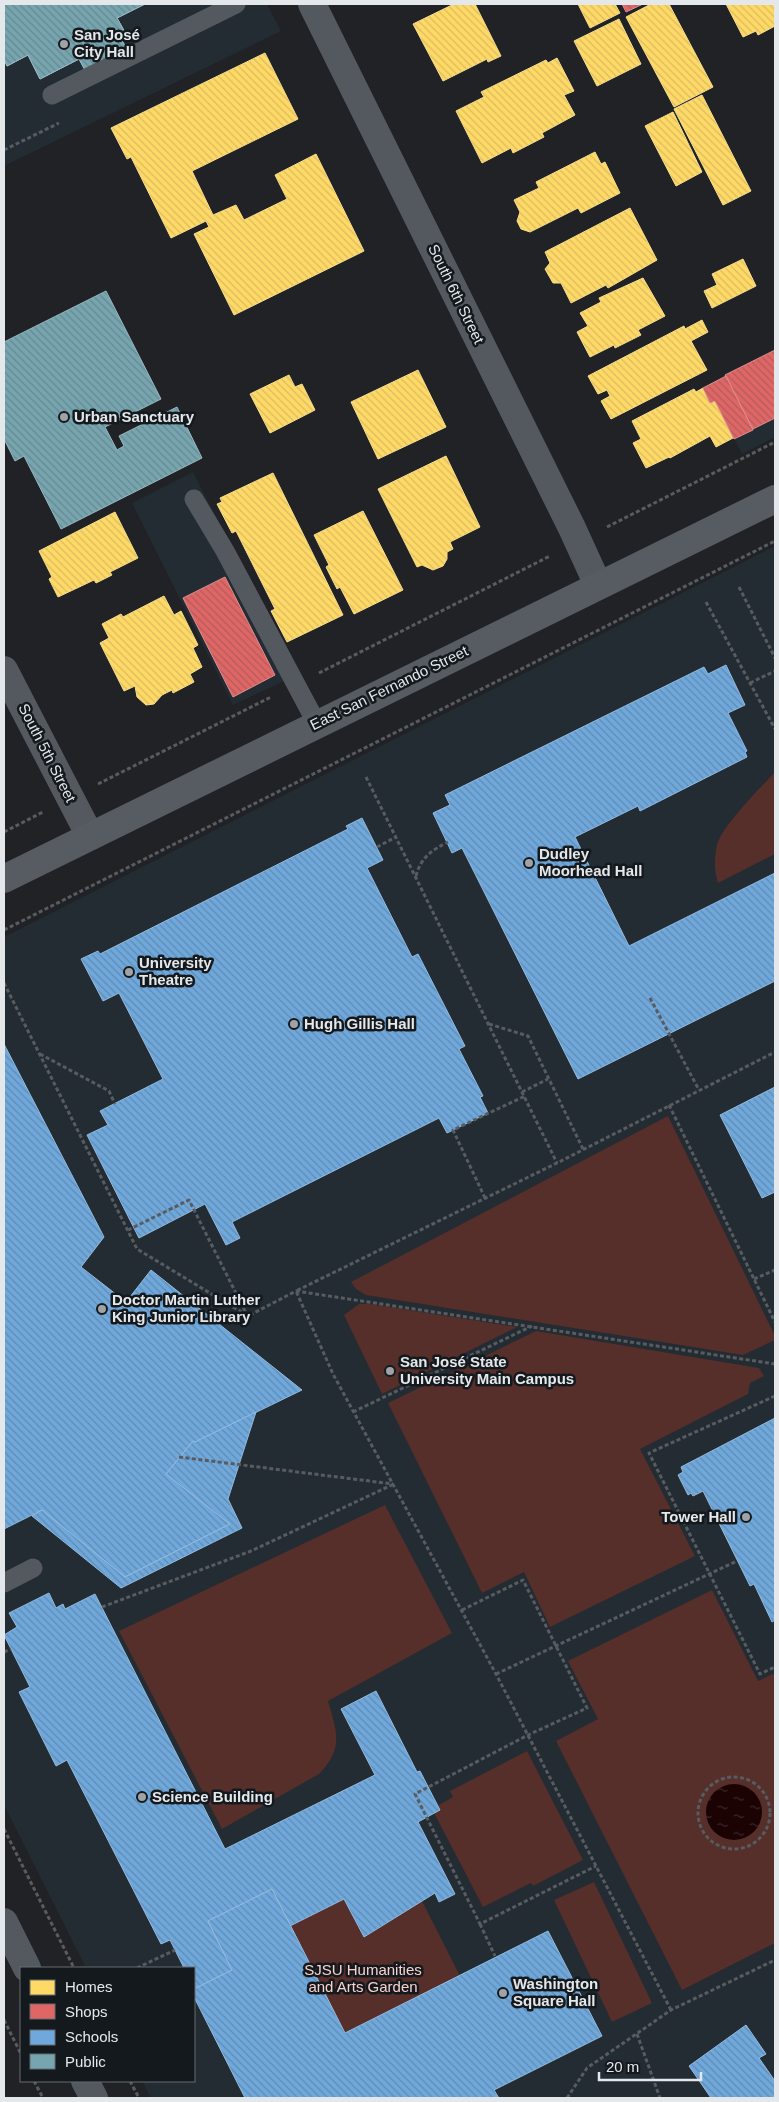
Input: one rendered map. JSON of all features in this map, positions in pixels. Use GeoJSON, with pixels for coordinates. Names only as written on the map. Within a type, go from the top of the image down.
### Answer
{"type":"FeatureCollection","features":[{"type":"Feature","properties":{"kind":"main road","name":"East San Fernando Street"},"geometry":{"type":"LineString","coordinates":[[4,879],[775,499]]}},
{"type":"Feature","properties":{"kind":"street","name":"South 6th Street"},"geometry":{"type":"LineString","coordinates":[[312,4],[572,528],[598,585]]}},
{"type":"Feature","properties":{"kind":"street","name":"South 5th Street"},"geometry":{"type":"LineString","coordinates":[[4,670],[90,836]]}},
{"type":"Feature","properties":{"kind":"street"},"geometry":{"type":"LineString","coordinates":[[4,1922],[26,1967]]}},
{"type":"Feature","properties":{"kind":"street"},"geometry":{"type":"LineString","coordinates":[[86,2082],[94,2098]]}},
{"type":"Feature","properties":{"kind":"lane"},"geometry":{"type":"LineString","coordinates":[[52,95],[236,4]]}},
{"type":"Feature","properties":{"kind":"lane"},"geometry":{"type":"LineString","coordinates":[[194,499],[225,551],[317,724]]}},
{"type":"Feature","properties":{"kind":"lane"},"geometry":{"type":"LineString","coordinates":[[4,1583],[32,1568]]}},
{"type":"Feature","properties":{"kind":"path"},"geometry":{"type":"LineString","coordinates":[[601,530],[775,442]]}},
{"type":"Feature","properties":{"kind":"path"},"geometry":{"type":"LineString","coordinates":[[4,930],[775,541]]}},
{"type":"Feature","properties":{"kind":"path"},"geometry":{"type":"LineString","coordinates":[[739,587],[775,658]]}},
{"type":"Feature","properties":{"kind":"path"},"geometry":{"type":"LineString","coordinates":[[706,602],[775,729]]}},
{"type":"Feature","properties":{"kind":"path"},"geometry":{"type":"LineString","coordinates":[[750,683],[775,671]]}},
{"type":"Feature","properties":{"kind":"path"},"geometry":{"type":"LineString","coordinates":[[366,777],[557,1163]]}},
{"type":"Feature","properties":{"kind":"path"},"geometry":{"type":"LineString","coordinates":[[377,847],[396,837]]}},
{"type":"Feature","properties":{"kind":"path"},"geometry":{"type":"LineString","coordinates":[[416,876],[427,854],[448,842]]}},
{"type":"Feature","properties":{"kind":"path"},"geometry":{"type":"LineString","coordinates":[[4,983],[137,1248],[248,1316]]}},
{"type":"Feature","properties":{"kind":"path"},"geometry":{"type":"LineString","coordinates":[[650,998],[699,1090]]}},
{"type":"Feature","properties":{"kind":"path"},"geometry":{"type":"LineString","coordinates":[[488,1023],[528,1036],[583,1150]]}},
{"type":"Feature","properties":{"kind":"path"},"geometry":{"type":"LineString","coordinates":[[248,1316],[583,1150],[775,1052]]}},
{"type":"Feature","properties":{"kind":"path"},"geometry":{"type":"LineString","coordinates":[[40,1054],[109,1091],[114,1104]]}},
{"type":"Feature","properties":{"kind":"path"},"geometry":{"type":"LineString","coordinates":[[522,1092],[548,1079]]}},
{"type":"Feature","properties":{"kind":"path"},"geometry":{"type":"LineString","coordinates":[[485,1198],[453,1130],[525,1096]]}},
{"type":"Feature","properties":{"kind":"path"},"geometry":{"type":"LineString","coordinates":[[669,1106],[775,1322]]}},
{"type":"Feature","properties":{"kind":"path"},"geometry":{"type":"LineString","coordinates":[[128,1230],[189,1200],[248,1316]]}},
{"type":"Feature","properties":{"kind":"path"},"geometry":{"type":"LineString","coordinates":[[754,1279],[775,1270]]}},
{"type":"Feature","properties":{"kind":"path"},"geometry":{"type":"LineString","coordinates":[[296,1291],[775,1364]]}},
{"type":"Feature","properties":{"kind":"path"},"geometry":{"type":"LineString","coordinates":[[296,1291],[333,1374],[462,1610],[671,2010]]}},
{"type":"Feature","properties":{"kind":"path"},"geometry":{"type":"LineString","coordinates":[[353,1412],[533,1326]]}},
{"type":"Feature","properties":{"kind":"path"},"geometry":{"type":"LineString","coordinates":[[775,1396],[649,1453],[760,1674],[775,1667]]}},
{"type":"Feature","properties":{"kind":"path"},"geometry":{"type":"LineString","coordinates":[[179,1457],[394,1484]]}},
{"type":"Feature","properties":{"kind":"path"},"geometry":{"type":"LineString","coordinates":[[102,1607],[251,1551],[394,1484]]}},
{"type":"Feature","properties":{"kind":"path"},"geometry":{"type":"LineString","coordinates":[[496,1674],[736,1561]]}},
{"type":"Feature","properties":{"kind":"path"},"geometry":{"type":"LineString","coordinates":[[462,1610],[523,1580],[587,1708],[528,1735],[415,1794],[496,1956]]}},
{"type":"Feature","properties":{"kind":"path"},"geometry":{"type":"LineString","coordinates":[[4,1652],[11,1649]]}},
{"type":"Feature","properties":{"kind":"path"},"geometry":{"type":"LineString","coordinates":[[732,1776],[744,1778],[763,1791],[768,1801],[769,1824],[760,1839],[745,1848],[733,1850],[720,1848],[702,1832],[697,1808],[701,1796],[709,1786],[732,1776]]}},
{"type":"Feature","properties":{"kind":"path"},"geometry":{"type":"LineString","coordinates":[[4,1829],[73,1967]]}},
{"type":"Feature","properties":{"kind":"path"},"geometry":{"type":"LineString","coordinates":[[480,1924],[596,1866]]}},
{"type":"Feature","properties":{"kind":"path"},"geometry":{"type":"LineString","coordinates":[[139,1967],[175,1950]]}},
{"type":"Feature","properties":{"kind":"path"},"geometry":{"type":"LineString","coordinates":[[567,2098],[587,2068],[671,2010],[775,1960]]}},
{"type":"Feature","properties":{"kind":"path"},"geometry":{"type":"LineString","coordinates":[[4,2020],[20,2052]]}},
{"type":"Feature","properties":{"kind":"path"},"geometry":{"type":"LineString","coordinates":[[637,2034],[660,2098]]}},
{"type":"Feature","properties":{"kind":"path"},"geometry":{"type":"LineString","coordinates":[[35,2082],[43,2098]]}},
{"type":"Feature","properties":{"kind":"path"},"geometry":{"type":"LineString","coordinates":[[131,2082],[139,2098]]}},
{"type":"Feature","properties":{"kind":"shaded area"},"geometry":{"type":"Polygon","coordinates":[[[4,4],[267,4],[281,31],[4,166],[4,4]]]}},
{"type":"Feature","properties":{"kind":"shaded area"},"geometry":{"type":"Polygon","coordinates":[[[775,350],[775,437],[742,454],[715,401],[710,403],[702,387],[775,350]]]}},
{"type":"Feature","properties":{"kind":"shaded area"},"geometry":{"type":"Polygon","coordinates":[[[193,472],[297,675],[233,705],[132,503],[193,472]]]}},
{"type":"Feature","properties":{"kind":"shaded area","name":"San José State University Main Campus"},"geometry":{"type":"Polygon","coordinates":[[[775,546],[775,2098],[151,2098],[143,2082],[195,2082],[195,1967],[85,1967],[4,1805],[4,937],[775,546]]]}},
{"type":"Feature","properties":{"kind":"green space"},"geometry":{"type":"Polygon","coordinates":[[[775,772],[775,854],[718,883],[715,859],[720,837],[743,807],[775,772]]]}},
{"type":"Feature","properties":{"kind":"green space"},"geometry":{"type":"Polygon","coordinates":[[[668,1116],[775,1336],[775,1340],[743,1355],[366,1295],[356,1289],[351,1282],[668,1116]]]}},
{"type":"Feature","properties":{"kind":"green space"},"geometry":{"type":"Polygon","coordinates":[[[359,1304],[370,1304],[517,1327],[382,1394],[344,1315],[359,1304]]]}},
{"type":"Feature","properties":{"kind":"green space"},"geometry":{"type":"Polygon","coordinates":[[[536,1331],[759,1368],[764,1376],[750,1383],[748,1394],[640,1449],[695,1556],[550,1627],[524,1572],[482,1593],[388,1403],[536,1331]]]}},
{"type":"Feature","properties":{"kind":"green space"},"geometry":{"type":"Polygon","coordinates":[[[385,1505],[452,1633],[328,1701],[336,1731],[336,1739],[335,1748],[327,1765],[319,1774],[222,1829],[119,1631],[385,1505]]]}},
{"type":"Feature","properties":{"kind":"green space"},"geometry":{"type":"Polygon","coordinates":[[[712,1590],[758,1681],[775,1673],[775,1943],[682,1990],[556,1741],[598,1719],[568,1661],[712,1590]]]}},
{"type":"Feature","properties":{"kind":"green space"},"geometry":{"type":"Polygon","coordinates":[[[527,1751],[583,1860],[533,1886],[531,1883],[483,1907],[432,1809],[453,1797],[450,1791],[527,1751]]]}},
{"type":"Feature","properties":{"kind":"green space"},"geometry":{"type":"Polygon","coordinates":[[[594,1882],[652,2003],[612,2022],[554,1900],[594,1882]]]}},
{"type":"Feature","properties":{"kind":"green space","name":"SJSU Humanities and Arts Garden"},"geometry":{"type":"Polygon","coordinates":[[[344,1899],[364,1937],[422,1901],[460,1976],[345,2033],[290,1926],[344,1899]]]}},
{"type":"Feature","properties":{"kind":"water"},"geometry":{"type":"Polygon","coordinates":[[[729,1784],[739,1784],[754,1792],[760,1801],[762,1812],[760,1823],[754,1832],[739,1840],[729,1840],[718,1835],[711,1828],[706,1817],[706,1807],[711,1796],[718,1789],[729,1784]]]}},
{"type":"Feature","properties":{"kind":"building: Homes"},"geometry":{"type":"Polygon","coordinates":[[[454,4],[475,4],[501,56],[488,62],[487,59],[443,81],[413,24],[454,4]]]}},
{"type":"Feature","properties":{"kind":"building: Homes"},"geometry":{"type":"Polygon","coordinates":[[[578,4],[615,4],[620,13],[590,28],[578,4]]]}},
{"type":"Feature","properties":{"kind":"building: Homes"},"geometry":{"type":"Polygon","coordinates":[[[651,4],[669,4],[713,87],[674,107],[626,17],[651,4]]]}},
{"type":"Feature","properties":{"kind":"building: Homes"},"geometry":{"type":"Polygon","coordinates":[[[726,4],[775,4],[775,26],[758,35],[756,31],[743,37],[726,4]]]}},
{"type":"Feature","properties":{"kind":"building: Homes"},"geometry":{"type":"Polygon","coordinates":[[[619,19],[641,64],[597,86],[574,41],[619,19]]]}},
{"type":"Feature","properties":{"kind":"building: Homes"},"geometry":{"type":"Polygon","coordinates":[[[265,53],[298,119],[192,171],[213,215],[236,205],[244,220],[287,199],[275,175],[316,154],[364,251],[234,315],[194,234],[209,227],[206,221],[171,238],[131,157],[127,159],[111,128],[265,53]]]}},
{"type":"Feature","properties":{"kind":"building: Homes"},"geometry":{"type":"Polygon","coordinates":[[[557,58],[574,91],[564,95],[575,115],[542,133],[544,137],[513,153],[511,148],[482,163],[456,111],[484,97],[481,92],[546,60],[548,63],[557,58]]]}},
{"type":"Feature","properties":{"kind":"building: Homes"},"geometry":{"type":"Polygon","coordinates":[[[702,95],[751,191],[723,205],[674,109],[702,95]]]}},
{"type":"Feature","properties":{"kind":"building: Homes"},"geometry":{"type":"Polygon","coordinates":[[[673,112],[702,172],[676,186],[645,126],[673,112]]]}},
{"type":"Feature","properties":{"kind":"building: Homes"},"geometry":{"type":"Polygon","coordinates":[[[595,152],[601,164],[605,162],[620,193],[581,213],[578,208],[530,232],[521,229],[517,221],[520,212],[514,200],[539,188],[536,182],[595,152]]]}},
{"type":"Feature","properties":{"kind":"building: Homes"},"geometry":{"type":"Polygon","coordinates":[[[630,208],[657,260],[608,288],[606,285],[571,303],[561,283],[553,283],[545,269],[550,263],[545,252],[630,208]]]}},
{"type":"Feature","properties":{"kind":"building: Homes"},"geometry":{"type":"Polygon","coordinates":[[[743,259],[756,286],[712,308],[704,291],[717,285],[712,274],[743,259]]]}},
{"type":"Feature","properties":{"kind":"building: Homes"},"geometry":{"type":"Polygon","coordinates":[[[643,278],[665,316],[638,330],[641,335],[615,348],[614,345],[590,357],[577,332],[588,326],[580,313],[601,302],[599,298],[643,278]]]}},
{"type":"Feature","properties":{"kind":"building: Homes"},"geometry":{"type":"Polygon","coordinates":[[[702,320],[708,332],[691,341],[707,370],[611,419],[601,401],[610,396],[607,390],[598,394],[588,376],[684,326],[685,329],[702,320]]]}},
{"type":"Feature","properties":{"kind":"building: Homes"},"geometry":{"type":"Polygon","coordinates":[[[418,370],[446,427],[378,459],[351,402],[418,370]]]}},
{"type":"Feature","properties":{"kind":"building: Homes"},"geometry":{"type":"Polygon","coordinates":[[[289,375],[295,387],[302,384],[315,410],[270,433],[250,394],[289,375]]]}},
{"type":"Feature","properties":{"kind":"building: Homes"},"geometry":{"type":"Polygon","coordinates":[[[703,388],[710,403],[715,401],[733,438],[716,447],[710,436],[670,458],[646,468],[633,443],[641,439],[632,421],[694,389],[696,392],[703,388]]]}},
{"type":"Feature","properties":{"kind":"building: Homes"},"geometry":{"type":"Polygon","coordinates":[[[446,456],[480,527],[450,542],[453,549],[447,552],[447,559],[443,566],[433,570],[422,565],[417,567],[378,489],[446,456]]]}},
{"type":"Feature","properties":{"kind":"building: Homes"},"geometry":{"type":"Polygon","coordinates":[[[273,473],[343,615],[287,642],[271,611],[275,609],[236,531],[232,533],[217,504],[222,502],[220,498],[273,473]]]}},
{"type":"Feature","properties":{"kind":"building: Homes"},"geometry":{"type":"Polygon","coordinates":[[[363,511],[403,590],[354,614],[340,587],[337,589],[326,567],[329,565],[314,535],[363,511]]]}},
{"type":"Feature","properties":{"kind":"building: Homes"},"geometry":{"type":"Polygon","coordinates":[[[115,512],[138,558],[110,572],[112,575],[96,583],[94,580],[58,597],[49,579],[52,577],[39,551],[115,512]]]}},
{"type":"Feature","properties":{"kind":"building: Homes"},"geometry":{"type":"Polygon","coordinates":[[[164,596],[174,615],[181,611],[198,645],[193,648],[202,667],[190,674],[194,682],[173,693],[172,690],[162,695],[154,704],[146,705],[137,697],[135,686],[124,691],[100,643],[109,638],[102,624],[121,614],[123,617],[164,596]]]}},
{"type":"Feature","properties":{"kind":"building: Shops"},"geometry":{"type":"Polygon","coordinates":[[[622,4],[643,4],[626,12],[622,4]]]}},
{"type":"Feature","properties":{"kind":"building: Shops"},"geometry":{"type":"Polygon","coordinates":[[[775,350],[775,418],[753,429],[725,375],[775,350]]]}},
{"type":"Feature","properties":{"kind":"building: Shops"},"geometry":{"type":"Polygon","coordinates":[[[726,376],[753,430],[734,439],[715,401],[710,403],[703,388],[726,376]]]}},
{"type":"Feature","properties":{"kind":"building: Shops"},"geometry":{"type":"Polygon","coordinates":[[[225,577],[275,675],[233,697],[183,598],[225,577]]]}},
{"type":"Feature","properties":{"kind":"building: Schools","name":"Dudley Moorhead Hall"},"geometry":{"type":"Polygon","coordinates":[[[726,665],[745,705],[728,713],[747,751],[745,752],[747,757],[640,811],[638,806],[575,837],[629,946],[775,873],[775,981],[578,1079],[462,848],[452,853],[433,813],[450,805],[445,795],[704,667],[708,674],[726,665]]]}},
{"type":"Feature","properties":{"kind":"building: Schools","name":"Hugh Gillis Hall"},"geometry":{"type":"Polygon","coordinates":[[[362,818],[383,860],[367,868],[412,957],[418,954],[465,1046],[459,1049],[483,1096],[480,1097],[488,1113],[447,1133],[439,1118],[232,1222],[240,1238],[226,1245],[205,1204],[139,1238],[87,1135],[108,1125],[100,1111],[163,1079],[119,993],[103,1001],[81,959],[98,951],[100,954],[348,829],[346,826],[362,818]]]}},
{"type":"Feature","properties":{"kind":"building: Schools","name":"Doctor Martin Luther King Junior Library"},"geometry":{"type":"Polygon","coordinates":[[[4,1044],[104,1237],[81,1267],[126,1302],[151,1270],[302,1390],[195,1442],[193,1441],[166,1474],[230,1524],[125,1577],[42,1510],[4,1529],[4,1044]]]}},
{"type":"Feature","properties":{"kind":"building: Schools"},"geometry":{"type":"Polygon","coordinates":[[[775,1087],[775,1192],[762,1198],[720,1115],[775,1087]]]}},
{"type":"Feature","properties":{"kind":"building: Schools"},"geometry":{"type":"Polygon","coordinates":[[[256,1412],[228,1499],[242,1528],[121,1588],[32,1516],[42,1510],[125,1577],[230,1524],[166,1474],[193,1441],[195,1442],[256,1412]]]}},
{"type":"Feature","properties":{"kind":"building: Schools","name":"Tower Hall"},"geometry":{"type":"Polygon","coordinates":[[[775,1418],[775,1620],[772,1622],[754,1584],[750,1586],[703,1491],[693,1496],[691,1493],[688,1495],[678,1475],[683,1472],[681,1467],[775,1418]]]}},
{"type":"Feature","properties":{"kind":"building: Schools","name":"Science Building"},"geometry":{"type":"Polygon","coordinates":[[[49,1593],[56,1608],[63,1604],[65,1609],[95,1594],[225,1849],[375,1775],[341,1709],[376,1691],[417,1772],[420,1771],[440,1810],[418,1822],[455,1894],[439,1902],[435,1893],[364,1937],[344,1899],[290,1926],[272,1889],[208,1921],[232,1970],[195,1988],[195,1967],[184,1967],[170,1940],[161,1944],[67,1760],[56,1766],[19,1692],[30,1687],[4,1635],[17,1627],[9,1613],[49,1593]]]}},
{"type":"Feature","properties":{"kind":"building: Schools","name":"Washington Square Hall"},"geometry":{"type":"Polygon","coordinates":[[[272,1889],[345,2033],[548,1931],[602,2036],[494,2090],[499,2098],[245,2098],[195,1999],[195,1988],[232,1970],[208,1921],[272,1889]]]}},
{"type":"Feature","properties":{"kind":"building: Schools"},"geometry":{"type":"Polygon","coordinates":[[[746,2025],[766,2054],[759,2058],[775,2081],[775,2098],[711,2098],[689,2066],[746,2025]]]}},
{"type":"Feature","properties":{"kind":"building: Public","name":"San José City Hall"},"geometry":{"type":"Polygon","coordinates":[[[4,4],[145,4],[117,18],[127,36],[121,39],[127,49],[85,70],[79,59],[40,79],[28,55],[7,66],[4,59],[4,4]]]}},
{"type":"Feature","properties":{"kind":"building: Public","name":"San José City Hall"},"geometry":{"type":"Polygon","coordinates":[[[4,4],[145,4],[117,18],[127,36],[121,39],[127,49],[85,70],[79,59],[40,79],[28,55],[7,66],[4,59],[4,4]]]}},
{"type":"Feature","properties":{"kind":"building: Public","name":"Urban Sanctuary"},"geometry":{"type":"Polygon","coordinates":[[[106,291],[161,399],[105,427],[117,450],[124,446],[119,436],[177,407],[202,458],[61,529],[24,456],[15,461],[4,439],[4,342],[106,291]]]}},
{"type":"Feature","properties":{"kind":"place","name":"San José City Hall"},"geometry":{"type":"Point","coordinates":[64,44]}},
{"type":"Feature","properties":{"kind":"place","name":"Urban Sanctuary"},"geometry":{"type":"Point","coordinates":[64,417]}},
{"type":"Feature","properties":{"kind":"place","name":"Dudley Moorhead Hall"},"geometry":{"type":"Point","coordinates":[529,863]}},
{"type":"Feature","properties":{"kind":"place","name":"University Theatre"},"geometry":{"type":"Point","coordinates":[129,972]}},
{"type":"Feature","properties":{"kind":"place","name":"Hugh Gillis Hall"},"geometry":{"type":"Point","coordinates":[294,1024]}},
{"type":"Feature","properties":{"kind":"place","name":"Doctor Martin Luther King Junior Library"},"geometry":{"type":"Point","coordinates":[102,1309]}},
{"type":"Feature","properties":{"kind":"place","name":"San José State University Main Campus"},"geometry":{"type":"Point","coordinates":[390,1371]}},
{"type":"Feature","properties":{"kind":"place","name":"Tower Hall"},"geometry":{"type":"Point","coordinates":[746,1517]}},
{"type":"Feature","properties":{"kind":"place","name":"Science Building"},"geometry":{"type":"Point","coordinates":[142,1797]}},
{"type":"Feature","properties":{"kind":"place","name":"Washington Square Hall"},"geometry":{"type":"Point","coordinates":[503,1993]}}]}
